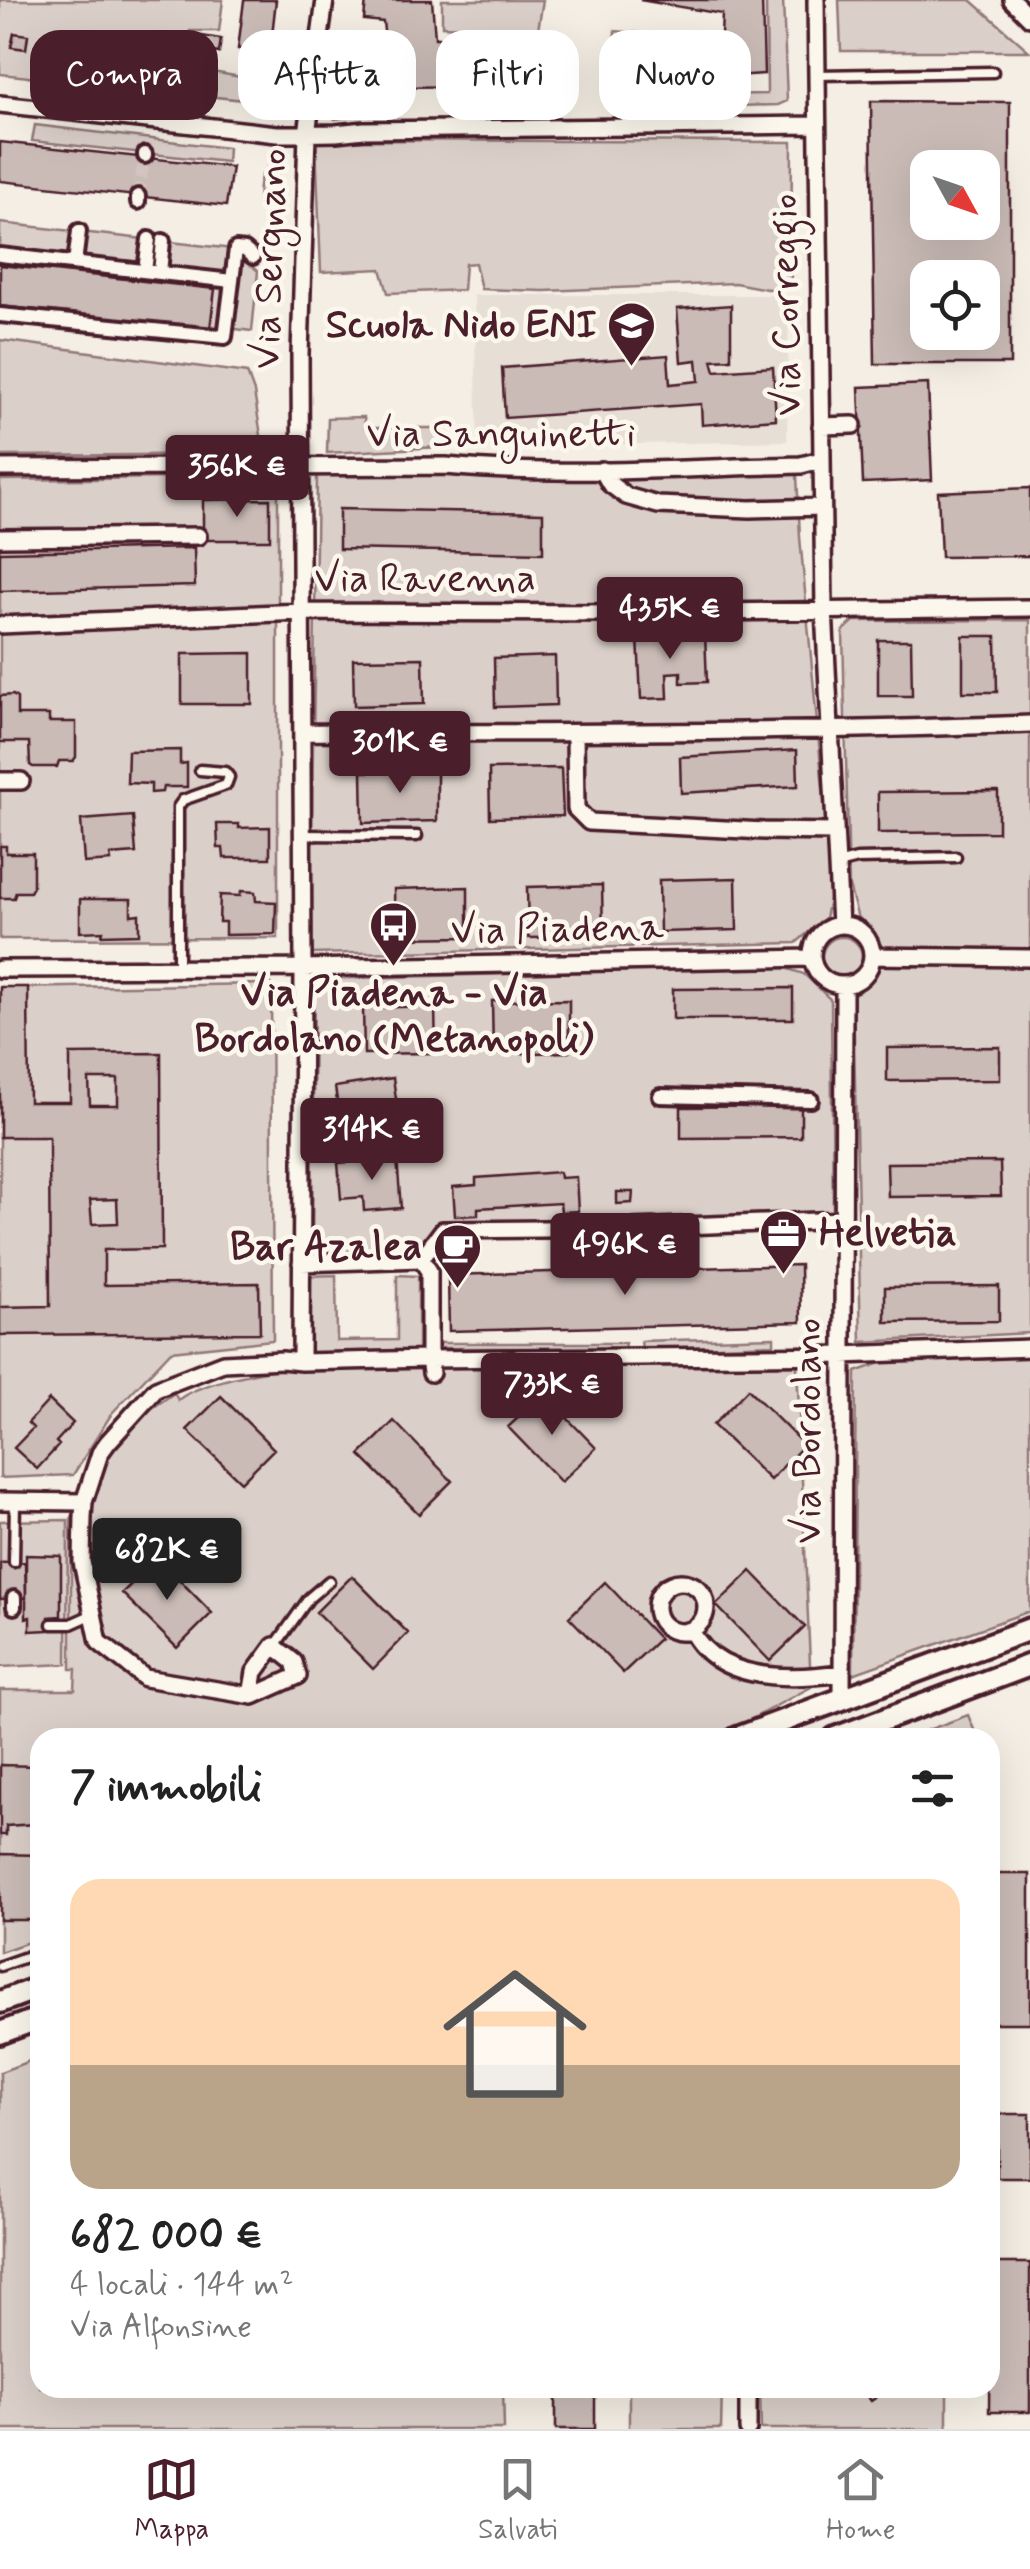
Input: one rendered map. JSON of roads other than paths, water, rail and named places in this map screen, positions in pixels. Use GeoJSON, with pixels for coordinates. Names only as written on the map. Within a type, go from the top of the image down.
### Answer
{"type":"FeatureCollection","features":[{"type":"Feature","properties":{"kind":"street","name":"Via Sergnano"},"geometry":{"type":"LineString","coordinates":[[301,1362],[300,467],[306,134],[324,0]]}},
{"type":"Feature","properties":{"kind":"street","name":"Via Correggio"},"geometry":{"type":"LineString","coordinates":[[816,0],[824,610]]}},
{"type":"Feature","properties":{"kind":"street"},"geometry":{"type":"LineString","coordinates":[[1012,0],[1030,18]]}},
{"type":"Feature","properties":{"kind":"street"},"geometry":{"type":"LineString","coordinates":[[0,104],[277,134],[816,125]]}},
{"type":"Feature","properties":{"kind":"street"},"geometry":{"type":"LineString","coordinates":[[75,264],[78,232]]}},
{"type":"Feature","properties":{"kind":"street"},"geometry":{"type":"LineString","coordinates":[[152,272],[156,240]]}},
{"type":"Feature","properties":{"kind":"street"},"geometry":{"type":"LineString","coordinates":[[0,315],[225,337],[236,249],[249,248]]}},
{"type":"Feature","properties":{"kind":"street"},"geometry":{"type":"LineString","coordinates":[[0,255],[232,281]]}},
{"type":"Feature","properties":{"kind":"street"},"geometry":{"type":"LineString","coordinates":[[821,426],[853,425]]}},
{"type":"Feature","properties":{"kind":"street","name":"Via Sanguinetti"},"geometry":{"type":"LineString","coordinates":[[0,468],[446,466],[602,470],[801,465],[822,460]]}},
{"type":"Feature","properties":{"kind":"street"},"geometry":{"type":"LineString","coordinates":[[602,470],[610,484],[626,496],[658,504],[750,509],[822,506]]}},
{"type":"Feature","properties":{"kind":"street"},"geometry":{"type":"LineString","coordinates":[[0,538],[198,536]]}},
{"type":"Feature","properties":{"kind":"street","name":"Via Ravenna"},"geometry":{"type":"LineString","coordinates":[[0,625],[300,612],[1030,608]]}},
{"type":"Feature","properties":{"kind":"street"},"geometry":{"type":"LineString","coordinates":[[824,610],[840,925]]}},
{"type":"Feature","properties":{"kind":"street"},"geometry":{"type":"LineString","coordinates":[[302,732],[575,733],[1030,724]]}},
{"type":"Feature","properties":{"kind":"street"},"geometry":{"type":"LineString","coordinates":[[575,733],[576,809],[590,822],[835,832]]}},
{"type":"Feature","properties":{"kind":"street"},"geometry":{"type":"LineString","coordinates":[[0,782],[21,781]]}},
{"type":"Feature","properties":{"kind":"street"},"geometry":{"type":"LineString","coordinates":[[840,925],[863,934],[872,956],[868,971],[860,980],[844,986],[822,978],[812,958],[818,936],[840,925]]}},
{"type":"Feature","properties":{"kind":"street"},"geometry":{"type":"LineString","coordinates":[[872,956],[1030,958]]}},
{"type":"Feature","properties":{"kind":"street","name":"Via Piadena"},"geometry":{"type":"LineString","coordinates":[[0,968],[303,968],[812,958]]}},
{"type":"Feature","properties":{"kind":"street","name":"Via Bordolano"},"geometry":{"type":"LineString","coordinates":[[842,1697],[844,986]]}},
{"type":"Feature","properties":{"kind":"street"},"geometry":{"type":"LineString","coordinates":[[660,1096],[811,1100]]}},
{"type":"Feature","properties":{"kind":"street"},"geometry":{"type":"LineString","coordinates":[[420,1259],[443,1230],[842,1220]]}},
{"type":"Feature","properties":{"kind":"street"},"geometry":{"type":"LineString","coordinates":[[302,1262],[420,1259]]}},
{"type":"Feature","properties":{"kind":"street"},"geometry":{"type":"LineString","coordinates":[[420,1259],[429,1271],[430,1366]]}},
{"type":"Feature","properties":{"kind":"street"},"geometry":{"type":"LineString","coordinates":[[250,1695],[255,1672],[274,1646],[294,1662],[298,1676],[271,1690],[250,1695],[145,1678],[98,1642],[82,1562],[84,1502],[100,1453],[156,1388],[223,1363],[282,1360],[430,1366],[1030,1348]]}},
{"type":"Feature","properties":{"kind":"street"},"geometry":{"type":"LineString","coordinates":[[7,1501],[84,1502]]}},
{"type":"Feature","properties":{"kind":"street"},"geometry":{"type":"LineString","coordinates":[[763,1728],[1030,1629]]}},
{"type":"Feature","properties":{"kind":"street"},"geometry":{"type":"LineString","coordinates":[[691,1630],[720,1660],[736,1668],[793,1677],[840,1672]]}},
{"type":"Feature","properties":{"kind":"street"},"geometry":{"type":"LineString","coordinates":[[860,1728],[1030,1666]]}},
{"type":"Feature","properties":{"kind":"street"},"geometry":{"type":"LineString","coordinates":[[842,1697],[844,1728]]}},
{"type":"Feature","properties":{"kind":"street"},"geometry":{"type":"LineString","coordinates":[[0,2002],[30,1991]]}},
{"type":"Feature","properties":{"kind":"street"},"geometry":{"type":"LineString","coordinates":[[0,2032],[30,2022]]}},
{"type":"Feature","properties":{"kind":"street"},"geometry":{"type":"LineString","coordinates":[[748,2398],[748,2429]]}},
{"type":"Feature","properties":{"kind":"lane"},"geometry":{"type":"LineString","coordinates":[[816,75],[992,72]]}},
{"type":"Feature","properties":{"kind":"lane"},"geometry":{"type":"LineString","coordinates":[[178,968],[178,806],[183,800],[221,788],[229,777],[225,772],[200,770]]}},
{"type":"Feature","properties":{"kind":"lane"},"geometry":{"type":"LineString","coordinates":[[302,835],[417,836]]}},
{"type":"Feature","properties":{"kind":"lane"},"geometry":{"type":"LineString","coordinates":[[837,864],[857,859],[956,857]]}},
{"type":"Feature","properties":{"kind":"lane"},"geometry":{"type":"LineString","coordinates":[[7,1501],[14,1562]]}},
{"type":"Feature","properties":{"kind":"lane"},"geometry":{"type":"LineString","coordinates":[[85,1578],[113,1560],[150,1552]]}},
{"type":"Feature","properties":{"kind":"lane"},"geometry":{"type":"LineString","coordinates":[[274,1646],[309,1598],[329,1581]]}},
{"type":"Feature","properties":{"kind":"lane"},"geometry":{"type":"LineString","coordinates":[[52,1624],[71,1624],[93,1614]]}},
{"type":"Feature","properties":{"kind":"lane"},"geometry":{"type":"LineString","coordinates":[[0,1966],[30,1956]]}},
{"type":"Feature","properties":{"kind":"tunnel"},"geometry":{"type":"LineString","coordinates":[[138,196],[145,156]]}},
{"type":"Feature","properties":{"kind":"place","name":"Scuola Nido ENI"},"geometry":{"type":"Point","coordinates":[632,368]}},
{"type":"Feature","properties":{"kind":"place","name":"Via Piadena - Via Bordolano (Metanopoli)"},"geometry":{"type":"Point","coordinates":[394,968]}},
{"type":"Feature","properties":{"kind":"place","name":"Helvetia"},"geometry":{"type":"Point","coordinates":[784,1276]}},
{"type":"Feature","properties":{"kind":"place","name":"Bar Azalea"},"geometry":{"type":"Point","coordinates":[457,1290]}}]}
